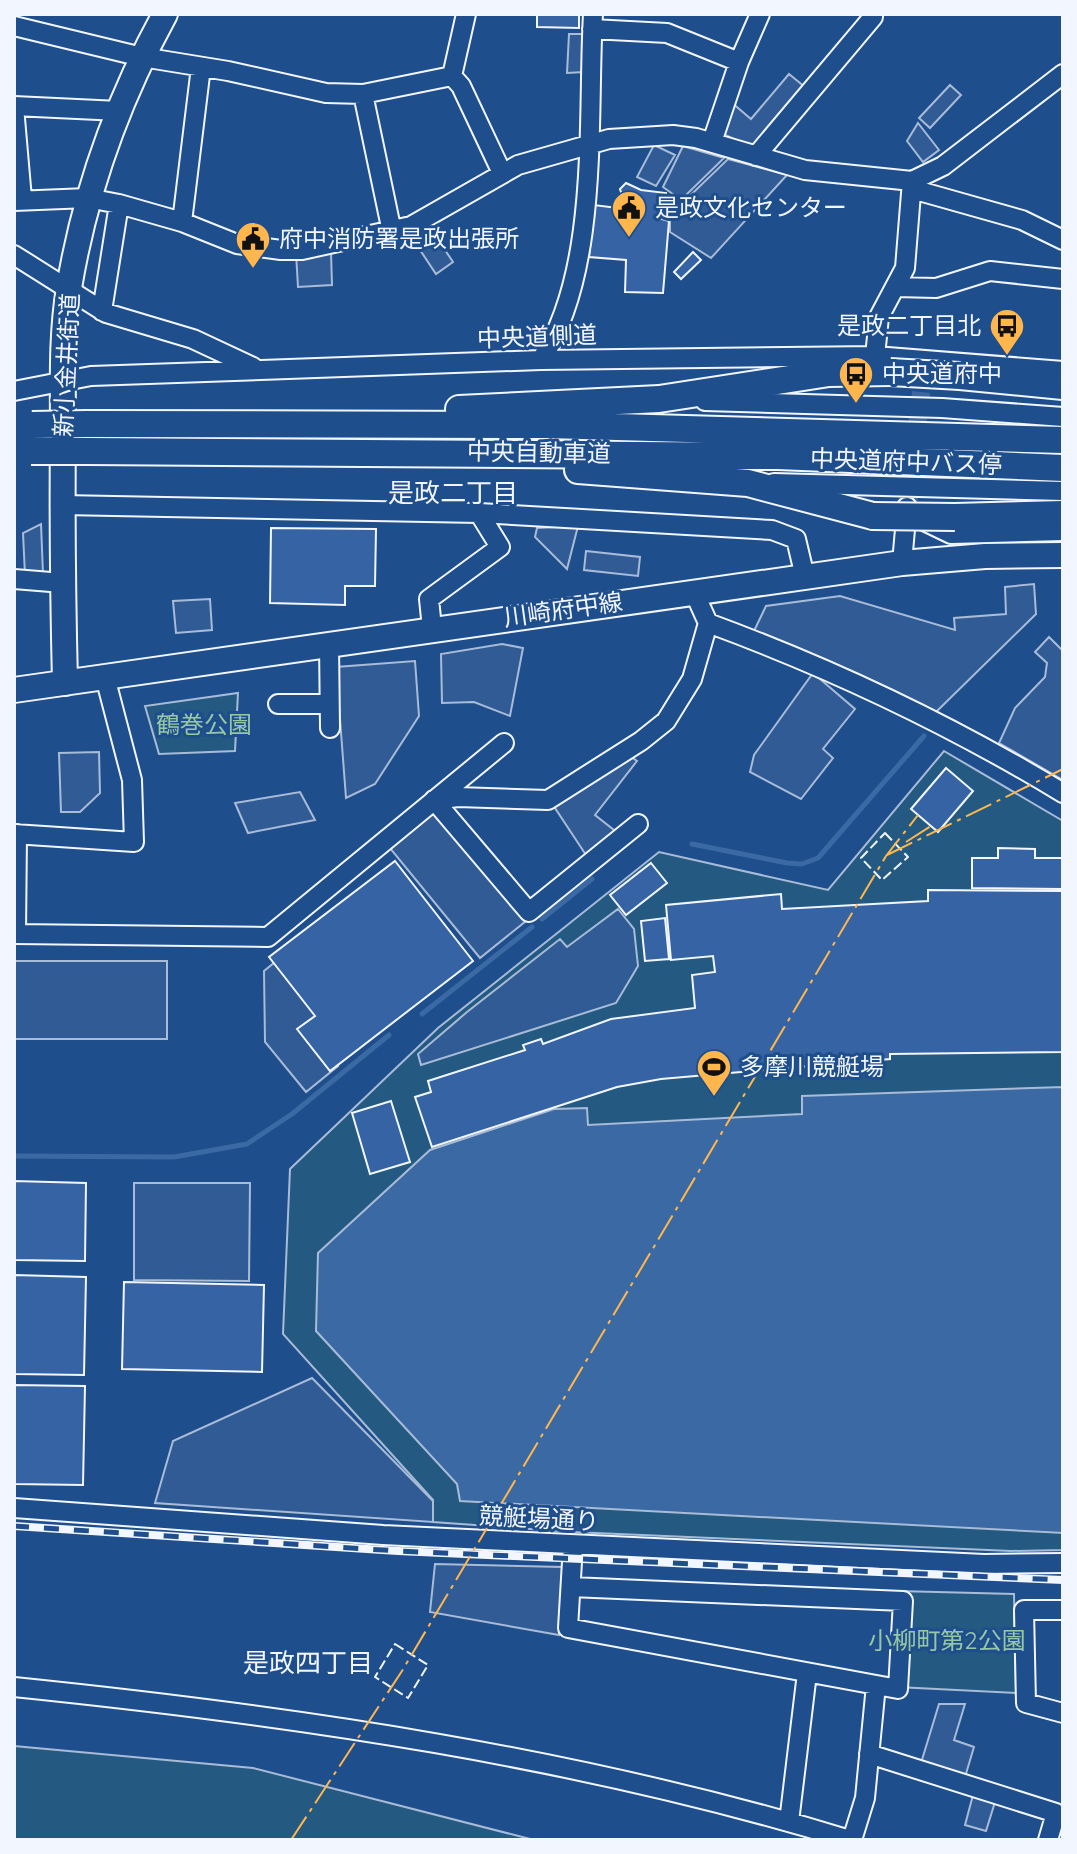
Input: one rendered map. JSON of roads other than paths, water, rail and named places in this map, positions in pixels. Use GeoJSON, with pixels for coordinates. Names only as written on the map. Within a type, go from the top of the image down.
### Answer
{"type":"FeatureCollection","features":[{"type":"Feature","properties":{"kind":"highway"},"geometry":{"type":"LineString","coordinates":[[140,425],[659,399],[882,364],[960,376],[1063,386]]}},
{"type":"Feature","properties":{"kind":"highway","name":"中央自動車道"},"geometry":{"type":"LineString","coordinates":[[14,425],[562,426],[1063,440]]}},
{"type":"Feature","properties":{"kind":"highway","name":"中央自動車道"},"geometry":{"type":"LineString","coordinates":[[14,451],[778,456],[1063,468]]}},
{"type":"Feature","properties":{"kind":"highway"},"geometry":{"type":"LineString","coordinates":[[151,453],[563,469],[748,483],[873,516],[1063,514]]}},
{"type":"Feature","properties":{"kind":"main road","name":"新小金井街道"},"geometry":{"type":"LineString","coordinates":[[65,683],[63,384],[69,290],[88,198],[119,111],[165,14]]}},
{"type":"Feature","properties":{"kind":"main road","name":"川崎府中線"},"geometry":{"type":"LineString","coordinates":[[65,683],[902,563],[985,556],[1063,555]]}},
{"type":"Feature","properties":{"kind":"main road"},"geometry":{"type":"LineString","coordinates":[[14,690],[65,683]]}},
{"type":"Feature","properties":{"kind":"street"},"geometry":{"type":"LineString","coordinates":[[452,76],[466,14]]}},
{"type":"Feature","properties":{"kind":"street"},"geometry":{"type":"LineString","coordinates":[[712,142],[739,62],[760,14]]}},
{"type":"Feature","properties":{"kind":"street"},"geometry":{"type":"LineString","coordinates":[[756,156],[873,17]]}},
{"type":"Feature","properties":{"kind":"street"},"geometry":{"type":"LineString","coordinates":[[541,360],[553,342],[575,278],[590,144],[592,22],[667,33],[739,62]]}},
{"type":"Feature","properties":{"kind":"street"},"geometry":{"type":"LineString","coordinates":[[14,26],[142,57],[326,93],[363,94],[452,76]]}},
{"type":"Feature","properties":{"kind":"street"},"geometry":{"type":"LineString","coordinates":[[182,222],[201,67]]}},
{"type":"Feature","properties":{"kind":"street"},"geometry":{"type":"LineString","coordinates":[[912,185],[943,166],[1063,74]]}},
{"type":"Feature","properties":{"kind":"street"},"geometry":{"type":"LineString","coordinates":[[452,76],[461,86],[502,173]]}},
{"type":"Feature","properties":{"kind":"street"},"geometry":{"type":"LineString","coordinates":[[363,94],[392,232]]}},
{"type":"Feature","properties":{"kind":"street"},"geometry":{"type":"LineString","coordinates":[[119,111],[14,106],[18,200],[88,198],[182,222],[237,244],[281,250],[392,232],[428,218],[502,173],[590,144],[673,135],[712,142],[805,170],[912,185],[1022,220],[1063,240]]}},
{"type":"Feature","properties":{"kind":"street"},"geometry":{"type":"LineString","coordinates":[[882,364],[879,317],[905,268],[912,185]]}},
{"type":"Feature","properties":{"kind":"street"},"geometry":{"type":"LineString","coordinates":[[102,311],[119,204]]}},
{"type":"Feature","properties":{"kind":"street"},"geometry":{"type":"LineString","coordinates":[[14,255],[102,311],[193,339],[257,369]]}},
{"type":"Feature","properties":{"kind":"street"},"geometry":{"type":"LineString","coordinates":[[896,287],[936,288],[990,271],[1063,279]]}},
{"type":"Feature","properties":{"kind":"street"},"geometry":{"type":"LineString","coordinates":[[921,392],[925,359]]}},
{"type":"Feature","properties":{"kind":"street","name":"中央道側道"},"geometry":{"type":"LineString","coordinates":[[14,391],[63,384],[91,376],[541,360],[882,364],[925,359],[1063,371]]}},
{"type":"Feature","properties":{"kind":"street"},"geometry":{"type":"LineString","coordinates":[[659,399],[942,408],[1063,417]]}},
{"type":"Feature","properties":{"kind":"street","name":"中央道府中バス停"},"geometry":{"type":"LineString","coordinates":[[748,483],[1063,491]]}},
{"type":"Feature","properties":{"kind":"street"},"geometry":{"type":"LineString","coordinates":[[62,505],[479,513],[772,530],[796,539],[805,577]]}},
{"type":"Feature","properties":{"kind":"street"},"geometry":{"type":"LineString","coordinates":[[432,628],[429,599],[500,547],[479,513]]}},
{"type":"Feature","properties":{"kind":"street"},"geometry":{"type":"LineString","coordinates":[[902,563],[906,513],[930,521],[951,534],[1063,531]]}},
{"type":"Feature","properties":{"kind":"street"},"geometry":{"type":"LineString","coordinates":[[14,579],[63,583]]}},
{"type":"Feature","properties":{"kind":"street"},"geometry":{"type":"LineString","coordinates":[[434,800],[458,797],[548,800],[641,741],[666,721],[692,679],[708,623],[694,592]]}},
{"type":"Feature","properties":{"kind":"street"},"geometry":{"type":"LineString","coordinates":[[708,623],[863,685],[990,749],[1063,793]]}},
{"type":"Feature","properties":{"kind":"street"},"geometry":{"type":"LineString","coordinates":[[329,644],[330,728]]}},
{"type":"Feature","properties":{"kind":"street"},"geometry":{"type":"LineString","coordinates":[[105,677],[132,780],[134,842],[15,834],[15,934],[268,937],[504,743]]}},
{"type":"Feature","properties":{"kind":"street"},"geometry":{"type":"LineString","coordinates":[[278,704],[329,704]]}},
{"type":"Feature","properties":{"kind":"street"},"geometry":{"type":"LineString","coordinates":[[434,800],[529,912],[638,824]]}},
{"type":"Feature","properties":{"kind":"street","name":"競艇場通り"},"geometry":{"type":"LineString","coordinates":[[14,1508],[321,1531],[573,1545],[984,1564],[1063,1563]]}},
{"type":"Feature","properties":{"kind":"street"},"geometry":{"type":"LineString","coordinates":[[571,1587],[903,1601],[898,1689],[568,1628],[573,1545]]}},
{"type":"Feature","properties":{"kind":"street"},"geometry":{"type":"LineString","coordinates":[[1063,1610],[1024,1610],[1026,1703],[1063,1713]]}},
{"type":"Feature","properties":{"kind":"street"},"geometry":{"type":"LineString","coordinates":[[789,1822],[807,1673]]}},
{"type":"Feature","properties":{"kind":"street"},"geometry":{"type":"LineString","coordinates":[[14,1687],[361,1729],[569,1769],[851,1840],[865,1798],[876,1685]]}},
{"type":"Feature","properties":{"kind":"street"},"geometry":{"type":"LineString","coordinates":[[869,1754],[1056,1813],[1048,1840]]}},
{"type":"Feature","properties":{"kind":"waterway"},"geometry":{"type":"LineString","coordinates":[[692,844],[787,863],[802,864],[818,858],[924,736]]}},
{"type":"Feature","properties":{"kind":"waterway"},"geometry":{"type":"LineString","coordinates":[[542,919],[592,879]]}},
{"type":"Feature","properties":{"kind":"waterway"},"geometry":{"type":"LineString","coordinates":[[422,1014],[532,927]]}},
{"type":"Feature","properties":{"kind":"waterway"},"geometry":{"type":"LineString","coordinates":[[14,1156],[174,1157],[247,1144],[292,1114],[389,1035]]}},
{"type":"Feature","properties":{"kind":"tunnel"},"geometry":{"type":"LineString","coordinates":[[908,505],[921,392]]}},
{"type":"Feature","properties":{"kind":"railway"},"geometry":{"type":"LineString","coordinates":[[14,1526],[398,1551],[1063,1580]]}},
{"type":"Feature","properties":{"kind":"place","name":"是政文化センター"},"geometry":{"type":"Point","coordinates":[629,239]}},
{"type":"Feature","properties":{"kind":"place","name":"府中消防署是政出張所"},"geometry":{"type":"Point","coordinates":[253,270]}},
{"type":"Feature","properties":{"kind":"place","name":"是政二丁目北"},"geometry":{"type":"Point","coordinates":[1007,357]}},
{"type":"Feature","properties":{"kind":"place","name":"中央道府中"},"geometry":{"type":"Point","coordinates":[856,405]}},
{"type":"Feature","properties":{"kind":"place","name":"多摩川競艇場"},"geometry":{"type":"Point","coordinates":[714,1098]}},
{"type":"Feature","properties":{"kind":"district","name":"是政二丁目"},"geometry":{"type":"Point","coordinates":[453,493]}},
{"type":"Feature","properties":{"kind":"district","name":"是政四丁目"},"geometry":{"type":"Point","coordinates":[308,1663]}},
{"type":"Feature","properties":{"kind":"park label","name":"鶴巻公園"},"geometry":{"type":"Point","coordinates":[204,725]}},
{"type":"Feature","properties":{"kind":"park label","name":"小柳町第2公園"},"geometry":{"type":"Point","coordinates":[947,1641]}}]}
